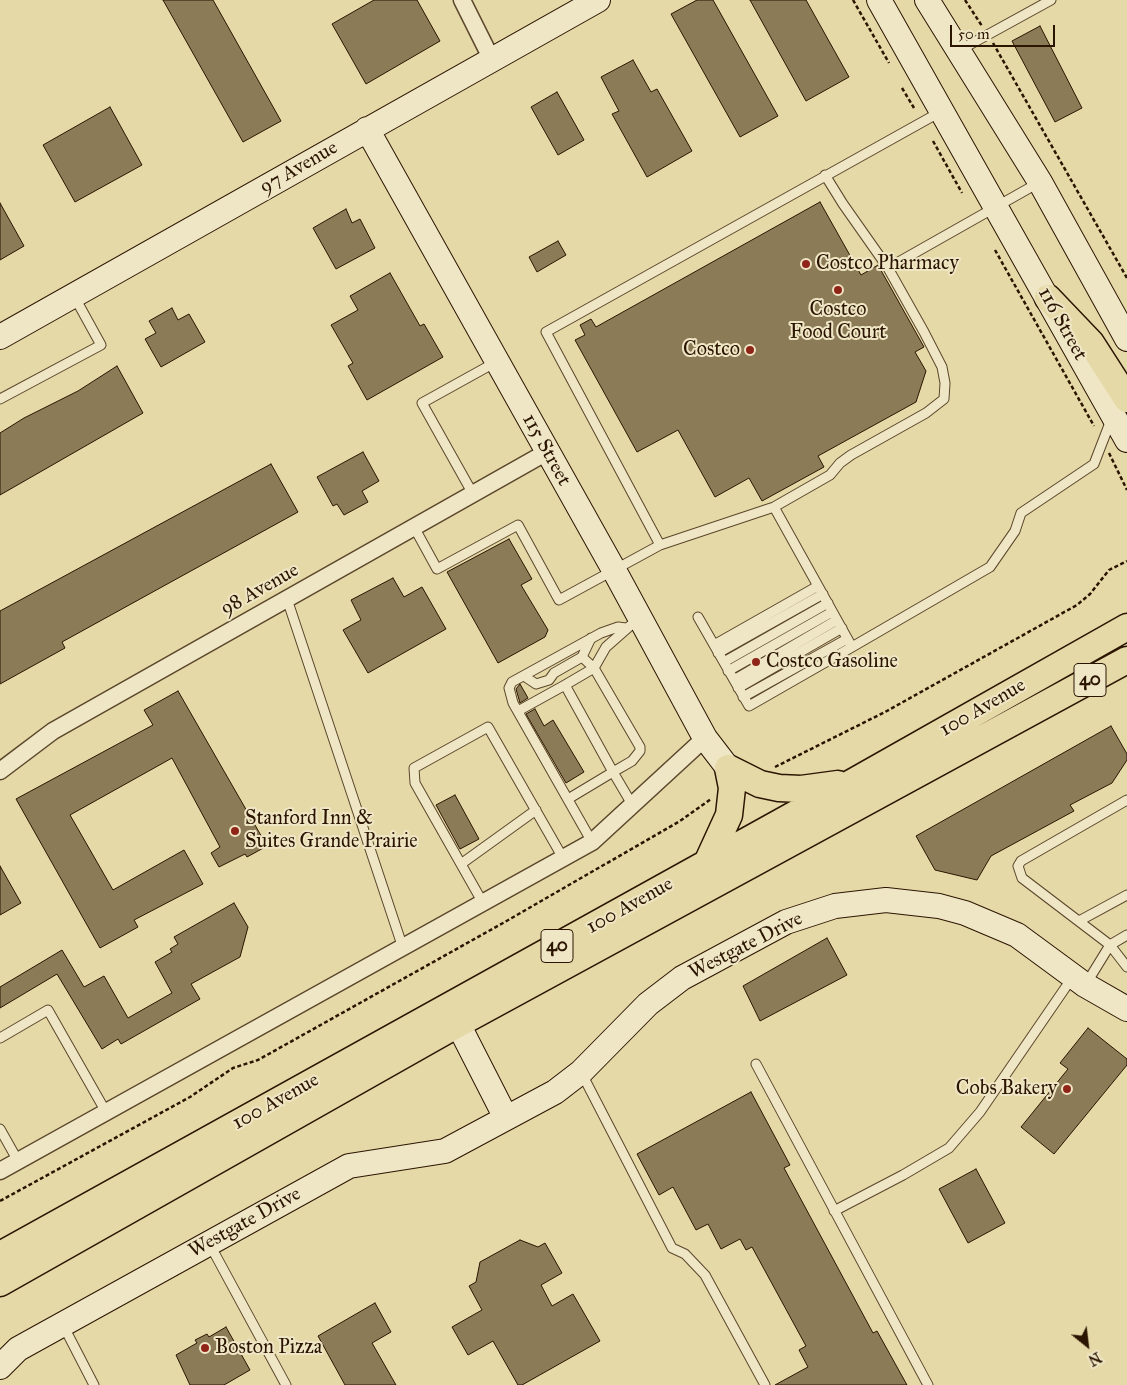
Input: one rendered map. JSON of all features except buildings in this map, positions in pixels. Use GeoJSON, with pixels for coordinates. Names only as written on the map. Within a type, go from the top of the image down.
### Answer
{"type":"FeatureCollection","features":[{"type":"Feature","properties":{"kind":"main road"},"geometry":{"type":"LineString","coordinates":[[1048,298],[1091,343],[1111,413]]}},
{"type":"Feature","properties":{"kind":"main road","name":"100 Avenue"},"geometry":{"type":"LineString","coordinates":[[0,1255],[854,782],[1122,625]]}},
{"type":"Feature","properties":{"kind":"main road","name":"100 Avenue"},"geometry":{"type":"LineString","coordinates":[[0,1283],[458,1024],[1127,660]]}},
{"type":"Feature","properties":{"kind":"main road"},"geometry":{"type":"LineString","coordinates":[[1052,701],[1127,675]]}},
{"type":"Feature","properties":{"kind":"main road"},"geometry":{"type":"LineString","coordinates":[[728,768],[760,784],[779,788],[801,789],[854,782]]}},
{"type":"Feature","properties":{"kind":"main road"},"geometry":{"type":"LineString","coordinates":[[707,863],[729,815],[732,794],[728,768]]}},
{"type":"Feature","properties":{"kind":"street"},"geometry":{"type":"LineString","coordinates":[[462,0],[492,60]]}},
{"type":"Feature","properties":{"kind":"street","name":"97 Avenue"},"geometry":{"type":"LineString","coordinates":[[0,337],[598,0]]}},
{"type":"Feature","properties":{"kind":"street","name":"116 Street"},"geometry":{"type":"LineString","coordinates":[[879,0],[995,209],[1048,298]]}},
{"type":"Feature","properties":{"kind":"street"},"geometry":{"type":"LineString","coordinates":[[927,0],[960,50],[1040,182],[1127,339]]}},
{"type":"Feature","properties":{"kind":"street","name":"115 Street"},"geometry":{"type":"LineString","coordinates":[[367,129],[546,452],[614,570],[633,624],[705,738],[728,768]]}},
{"type":"Feature","properties":{"kind":"street"},"geometry":{"type":"LineString","coordinates":[[1111,413],[1118,446]]}},
{"type":"Feature","properties":{"kind":"street","name":"98 Avenue"},"geometry":{"type":"LineString","coordinates":[[0,771],[53,731],[546,452]]}},
{"type":"Feature","properties":{"kind":"street"},"geometry":{"type":"LineString","coordinates":[[0,1171],[592,842],[705,738]]}},
{"type":"Feature","properties":{"kind":"street","name":"Westgate Drive"},"geometry":{"type":"LineString","coordinates":[[0,1367],[18,1348],[349,1166],[445,1150],[555,1092],[581,1072],[648,1004],[682,978],[786,922],[835,906],[886,900],[939,906],[965,913],[1016,935],[1080,980],[1127,1009]]}},
{"type":"Feature","properties":{"kind":"street"},"geometry":{"type":"LineString","coordinates":[[458,1024],[506,1118]]}},
{"type":"Feature","properties":{"kind":"lane"},"geometry":{"type":"LineString","coordinates":[[960,50],[1050,0]]}},
{"type":"Feature","properties":{"kind":"lane"},"geometry":{"type":"LineString","coordinates":[[660,545],[546,332],[942,111]]}},
{"type":"Feature","properties":{"kind":"lane"},"geometry":{"type":"LineString","coordinates":[[414,527],[437,569],[518,525],[559,600],[660,545],[738,521],[774,507],[830,475],[840,462],[850,455],[926,413],[944,399],[945,382],[942,367],[888,268],[825,175]]}},
{"type":"Feature","properties":{"kind":"lane"},"geometry":{"type":"LineString","coordinates":[[888,268],[1040,182]]}},
{"type":"Feature","properties":{"kind":"lane"},"geometry":{"type":"LineString","coordinates":[[0,399],[101,344],[74,296]]}},
{"type":"Feature","properties":{"kind":"lane"},"geometry":{"type":"LineString","coordinates":[[474,494],[422,403],[496,362]]}},
{"type":"Feature","properties":{"kind":"lane"},"geometry":{"type":"LineString","coordinates":[[698,617],[748,706],[850,643],[990,567],[1016,532],[1021,513],[1094,464],[1111,413]]}},
{"type":"Feature","properties":{"kind":"lane"},"geometry":{"type":"LineString","coordinates":[[774,507],[850,643]]}},
{"type":"Feature","properties":{"kind":"lane"},"geometry":{"type":"LineString","coordinates":[[716,649],[821,590]]}},
{"type":"Feature","properties":{"kind":"lane"},"geometry":{"type":"LineString","coordinates":[[287,599],[403,948]]}},
{"type":"Feature","properties":{"kind":"lane"},"geometry":{"type":"LineString","coordinates":[[724,662],[830,607]]}},
{"type":"Feature","properties":{"kind":"lane"},"geometry":{"type":"LineString","coordinates":[[728,671],[830,607]]}},
{"type":"Feature","properties":{"kind":"lane"},"geometry":{"type":"LineString","coordinates":[[592,842],[518,712],[509,694],[509,688],[512,682],[591,638],[618,627],[633,624]]}},
{"type":"Feature","properties":{"kind":"lane"},"geometry":{"type":"LineString","coordinates":[[518,712],[594,668],[606,647],[633,624]]}},
{"type":"Feature","properties":{"kind":"lane"},"geometry":{"type":"LineString","coordinates":[[736,684],[840,624]]}},
{"type":"Feature","properties":{"kind":"lane"},"geometry":{"type":"LineString","coordinates":[[524,676],[531,682],[543,683],[554,673],[582,656],[591,638]]}},
{"type":"Feature","properties":{"kind":"lane"},"geometry":{"type":"LineString","coordinates":[[568,799],[638,756],[640,746],[594,668],[582,656]]}},
{"type":"Feature","properties":{"kind":"lane"},"geometry":{"type":"LineString","coordinates":[[565,685],[633,806]]}},
{"type":"Feature","properties":{"kind":"lane"},"geometry":{"type":"LineString","coordinates":[[483,903],[415,782],[414,768],[488,726],[563,858]]}},
{"type":"Feature","properties":{"kind":"lane"},"geometry":{"type":"LineString","coordinates":[[1127,800],[1021,861],[1018,866],[1022,878],[1110,945],[1127,967]]}},
{"type":"Feature","properties":{"kind":"lane"},"geometry":{"type":"LineString","coordinates":[[461,864],[536,810]]}},
{"type":"Feature","properties":{"kind":"lane"},"geometry":{"type":"LineString","coordinates":[[1079,922],[1127,894]]}},
{"type":"Feature","properties":{"kind":"lane"},"geometry":{"type":"LineString","coordinates":[[834,1211],[903,1175],[949,1148],[980,1112],[1080,980],[1110,945],[1127,935]]}},
{"type":"Feature","properties":{"kind":"lane"},"geometry":{"type":"LineString","coordinates":[[0,1038],[48,1010],[106,1112]]}},
{"type":"Feature","properties":{"kind":"lane"},"geometry":{"type":"LineString","coordinates":[[756,1064],[928,1385]]}},
{"type":"Feature","properties":{"kind":"lane"},"geometry":{"type":"LineString","coordinates":[[581,1072],[672,1248],[685,1254],[705,1275],[765,1385]]}},
{"type":"Feature","properties":{"kind":"lane"},"geometry":{"type":"LineString","coordinates":[[0,1129],[18,1161]]}},
{"type":"Feature","properties":{"kind":"lane"},"geometry":{"type":"LineString","coordinates":[[208,1243],[286,1385]]}},
{"type":"Feature","properties":{"kind":"lane"},"geometry":{"type":"LineString","coordinates":[[62,1324],[94,1385]]}},
{"type":"Feature","properties":{"kind":"path"},"geometry":{"type":"LineString","coordinates":[[852,0],[888,63]]}},
{"type":"Feature","properties":{"kind":"path"},"geometry":{"type":"LineString","coordinates":[[965,0],[988,34],[1127,278]]}},
{"type":"Feature","properties":{"kind":"path"},"geometry":{"type":"LineString","coordinates":[[902,88],[914,108]]}},
{"type":"Feature","properties":{"kind":"path"},"geometry":{"type":"LineString","coordinates":[[932,142],[962,194]]}},
{"type":"Feature","properties":{"kind":"path"},"geometry":{"type":"LineString","coordinates":[[995,250],[1111,413]]}},
{"type":"Feature","properties":{"kind":"path"},"geometry":{"type":"LineString","coordinates":[[1118,446],[1127,490]]}},
{"type":"Feature","properties":{"kind":"path"},"geometry":{"type":"LineString","coordinates":[[770,769],[885,712],[1077,604],[1090,594],[1109,570],[1127,561]]}},
{"type":"Feature","properties":{"kind":"path"},"geometry":{"type":"LineString","coordinates":[[0,1200],[190,1097],[232,1068],[258,1060],[503,923],[680,821],[714,797]]}},
{"type":"Feature","properties":{"kind":"place","name":"Costco Pharmacy"},"geometry":{"type":"Point","coordinates":[806,264]}},
{"type":"Feature","properties":{"kind":"place","name":"Costco Food Court"},"geometry":{"type":"Point","coordinates":[838,290]}},
{"type":"Feature","properties":{"kind":"place","name":"Costco"},"geometry":{"type":"Point","coordinates":[750,350]}},
{"type":"Feature","properties":{"kind":"place","name":"Costco Gasoline"},"geometry":{"type":"Point","coordinates":[756,662]}},
{"type":"Feature","properties":{"kind":"place","name":"Stanford Inn & Suites Grande Prairie"},"geometry":{"type":"Point","coordinates":[235,831]}},
{"type":"Feature","properties":{"kind":"place","name":"Cobs Bakery"},"geometry":{"type":"Point","coordinates":[1067,1089]}},
{"type":"Feature","properties":{"kind":"place","name":"Boston Pizza"},"geometry":{"type":"Point","coordinates":[205,1348]}}]}
